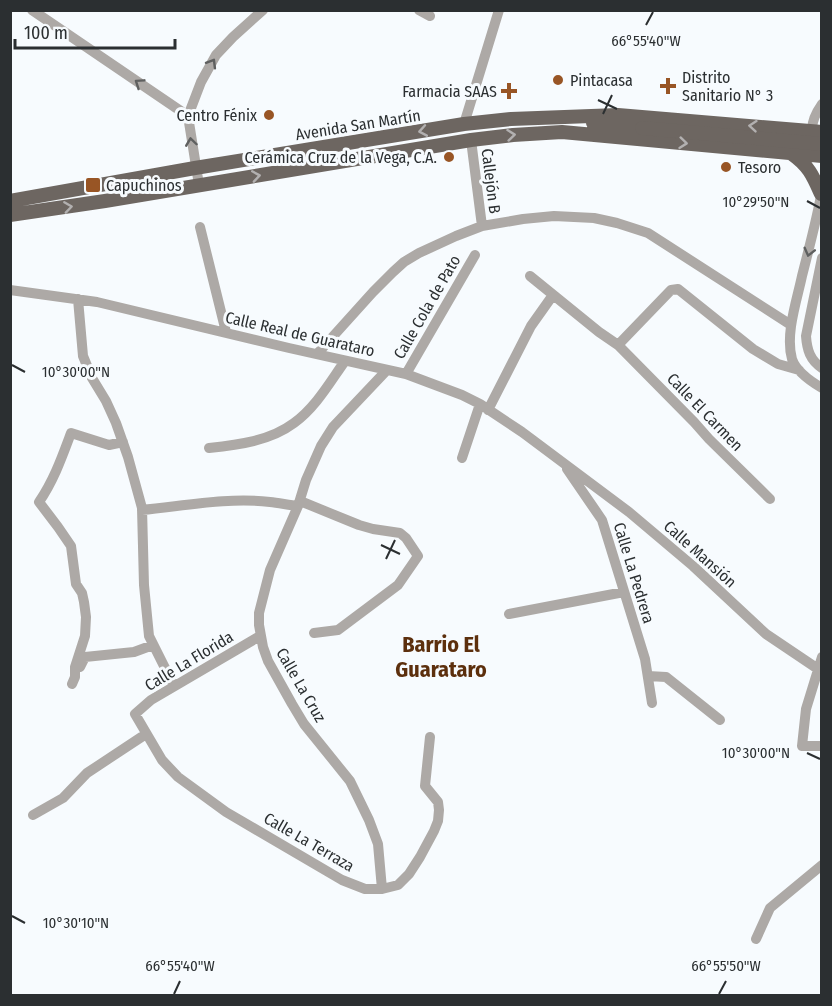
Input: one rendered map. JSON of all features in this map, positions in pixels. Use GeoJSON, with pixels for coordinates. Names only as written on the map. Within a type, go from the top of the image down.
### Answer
{"type":"FeatureCollection","features":[{"type":"Feature","properties":{"kind":"main road","name":"Avenida San Martín"},"geometry":{"type":"LineString","coordinates":[[10,201],[464,124],[544,117],[618,115],[816,132]]}},
{"type":"Feature","properties":{"kind":"main road"},"geometry":{"type":"LineString","coordinates":[[544,117],[822,144]]}},
{"type":"Feature","properties":{"kind":"main road"},"geometry":{"type":"LineString","coordinates":[[562,132],[622,126]]}},
{"type":"Feature","properties":{"kind":"main road","name":"Avenida San Martín"},"geometry":{"type":"LineString","coordinates":[[10,215],[513,135],[562,132],[822,155]]}},
{"type":"Feature","properties":{"kind":"main road"},"geometry":{"type":"LineString","coordinates":[[790,153],[807,166],[821,192]]}},
{"type":"Feature","properties":{"kind":"street"},"geometry":{"type":"LineString","coordinates":[[32,10],[188,116]]}},
{"type":"Feature","properties":{"kind":"street"},"geometry":{"type":"LineString","coordinates":[[199,185],[188,116],[201,82],[216,56],[263,10]]}},
{"type":"Feature","properties":{"kind":"street"},"geometry":{"type":"LineString","coordinates":[[419,10],[430,16]]}},
{"type":"Feature","properties":{"kind":"street"},"geometry":{"type":"LineString","coordinates":[[464,124],[499,10]]}},
{"type":"Feature","properties":{"kind":"street"},"geometry":{"type":"LineString","coordinates":[[822,104],[815,117],[822,155]]}},
{"type":"Feature","properties":{"kind":"street","name":"Callejón B"},"geometry":{"type":"LineString","coordinates":[[471,140],[482,226]]}},
{"type":"Feature","properties":{"kind":"street"},"geometry":{"type":"LineString","coordinates":[[799,370],[792,357],[790,346],[791,325],[821,192]]}},
{"type":"Feature","properties":{"kind":"street"},"geometry":{"type":"LineString","coordinates":[[318,353],[373,291],[404,262],[419,253],[482,226],[554,216],[594,218],[648,233],[791,325]]}},
{"type":"Feature","properties":{"kind":"street"},"geometry":{"type":"LineString","coordinates":[[200,227],[226,332]]}},
{"type":"Feature","properties":{"kind":"street","name":"Calle Cola de Pato"},"geometry":{"type":"LineString","coordinates":[[406,374],[474,255]]}},
{"type":"Feature","properties":{"kind":"street"},"geometry":{"type":"LineString","coordinates":[[822,258],[806,336],[812,359],[822,368]]}},
{"type":"Feature","properties":{"kind":"street","name":"Calle El Carmen"},"geometry":{"type":"LineString","coordinates":[[530,276],[618,345],[770,499]]}},
{"type":"Feature","properties":{"kind":"street"},"geometry":{"type":"LineString","coordinates":[[618,345],[671,290],[678,289],[753,349],[778,364],[799,370],[822,387]]}},
{"type":"Feature","properties":{"kind":"street","name":"Calle Real de Guarataro"},"geometry":{"type":"LineString","coordinates":[[10,290],[78,299],[406,374],[462,395],[484,407],[562,462]]}},
{"type":"Feature","properties":{"kind":"street"},"geometry":{"type":"LineString","coordinates":[[462,458],[484,407],[531,327],[553,295]]}},
{"type":"Feature","properties":{"kind":"street"},"geometry":{"type":"LineString","coordinates":[[78,299],[83,356],[116,423],[142,510],[149,636],[174,686]]}},
{"type":"Feature","properties":{"kind":"street"},"geometry":{"type":"LineString","coordinates":[[210,448],[247,443],[266,437],[294,423],[317,400],[345,361]]}},
{"type":"Feature","properties":{"kind":"street","name":"Calle La Cruz"},"geometry":{"type":"LineString","coordinates":[[382,889],[378,844],[366,812],[350,781],[304,724],[292,704],[268,661],[258,625],[270,570],[299,504],[306,480],[326,438],[333,427],[387,370]]}},
{"type":"Feature","properties":{"kind":"street"},"geometry":{"type":"LineString","coordinates":[[123,442],[109,445],[71,433],[55,475],[39,502],[71,546],[76,584],[84,602],[85,636],[75,667],[74,680],[85,657],[134,652],[153,645]]}},
{"type":"Feature","properties":{"kind":"street","name":"Calle La Pedrera"},"geometry":{"type":"LineString","coordinates":[[562,462],[602,520],[645,659],[652,703]]}},
{"type":"Feature","properties":{"kind":"street","name":"Calle Mansión"},"geometry":{"type":"LineString","coordinates":[[562,462],[660,537],[766,634],[818,669]]}},
{"type":"Feature","properties":{"kind":"street"},"geometry":{"type":"LineString","coordinates":[[142,510],[220,502],[299,504],[373,530],[400,533],[406,538],[418,556],[398,585],[338,630],[314,633]]}},
{"type":"Feature","properties":{"kind":"street"},"geometry":{"type":"LineString","coordinates":[[509,614],[624,592]]}},
{"type":"Feature","properties":{"kind":"street","name":"Calle La Florida"},"geometry":{"type":"LineString","coordinates":[[135,714],[150,700],[260,636]]}},
{"type":"Feature","properties":{"kind":"street"},"geometry":{"type":"LineString","coordinates":[[822,657],[818,669],[818,685],[806,708],[802,746],[822,746]]}},
{"type":"Feature","properties":{"kind":"street"},"geometry":{"type":"LineString","coordinates":[[648,676],[666,677],[720,720]]}},
{"type":"Feature","properties":{"kind":"street","name":"Calle La Terraza"},"geometry":{"type":"LineString","coordinates":[[135,714],[169,769],[226,812],[342,880],[365,889],[382,889]]}},
{"type":"Feature","properties":{"kind":"street"},"geometry":{"type":"LineString","coordinates":[[33,814],[63,798],[87,773],[146,734]]}},
{"type":"Feature","properties":{"kind":"street"},"geometry":{"type":"LineString","coordinates":[[382,889],[398,885],[409,874],[438,821],[440,806],[425,786],[430,737]]}},
{"type":"Feature","properties":{"kind":"street"},"geometry":{"type":"LineString","coordinates":[[756,939],[770,908],[822,865]]}},
{"type":"Feature","properties":{"kind":"place","name":"Pintacasa"},"geometry":{"type":"Point","coordinates":[558,80]}},
{"type":"Feature","properties":{"kind":"place","name":"Distrito Sanitario N° 3"},"geometry":{"type":"Point","coordinates":[668,86]}},
{"type":"Feature","properties":{"kind":"place","name":"Farmacia SAAS"},"geometry":{"type":"Point","coordinates":[509,91]}},
{"type":"Feature","properties":{"kind":"place","name":"Centro Fénix"},"geometry":{"type":"Point","coordinates":[269,115]}},
{"type":"Feature","properties":{"kind":"place","name":"Cerámica Cruz de la Vega, C.A."},"geometry":{"type":"Point","coordinates":[449,157]}},
{"type":"Feature","properties":{"kind":"place","name":"Tesoro"},"geometry":{"type":"Point","coordinates":[726,167]}},
{"type":"Feature","properties":{"kind":"place","name":"Capuchinos"},"geometry":{"type":"Point","coordinates":[93,185]}},
{"type":"Feature","properties":{"kind":"district","name":"Barrio El Guarataro"},"geometry":{"type":"Point","coordinates":[441,656]}}]}
